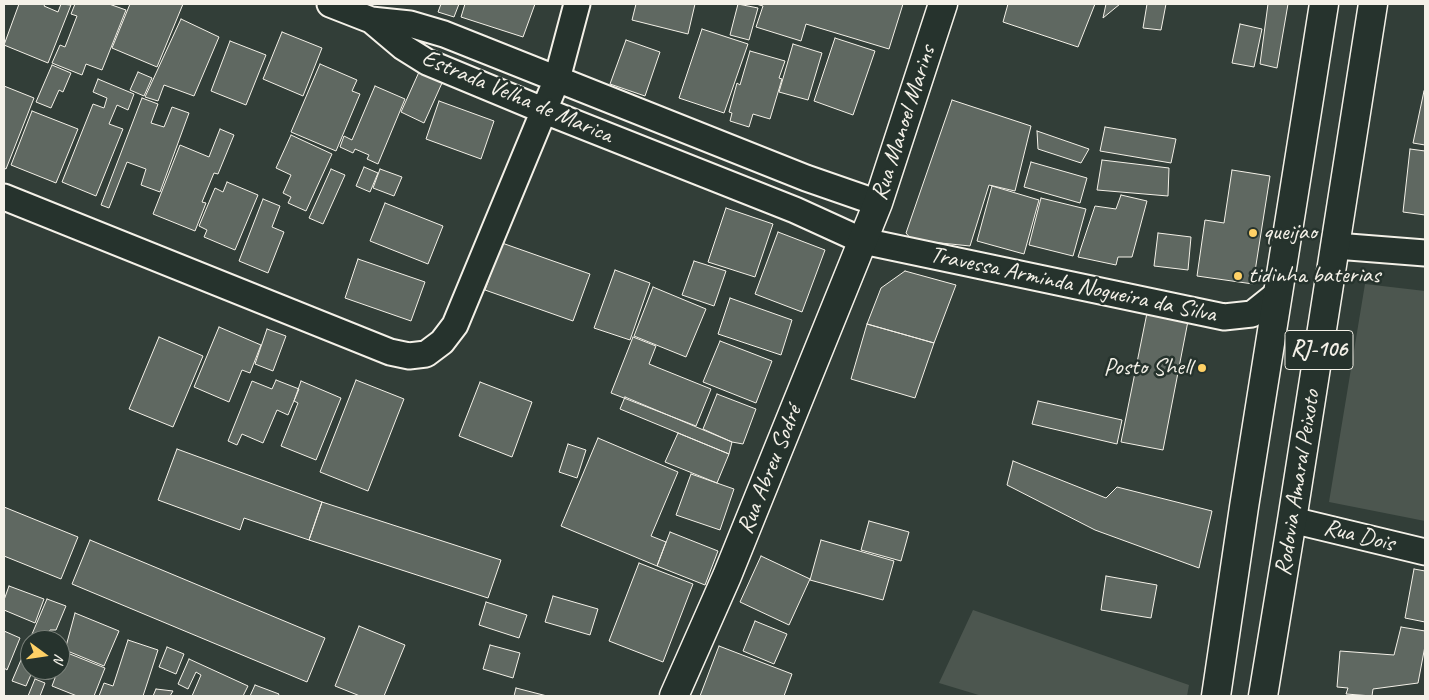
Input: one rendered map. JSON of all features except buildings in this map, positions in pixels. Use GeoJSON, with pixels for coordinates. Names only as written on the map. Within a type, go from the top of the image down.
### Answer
{"type":"FeatureCollection","features":[{"type":"Feature","properties":{"kind":"main road","name":"Rua Manoel Marins"},"geometry":{"type":"LineString","coordinates":[[862,241],[878,203],[943,4]]}},
{"type":"Feature","properties":{"kind":"main road","name":"Rodovia Amaral Peixoto"},"geometry":{"type":"LineString","coordinates":[[1216,696],[1324,4]]}},
{"type":"Feature","properties":{"kind":"main road","name":"Rodovia Amaral Peixoto"},"geometry":{"type":"LineString","coordinates":[[1263,696],[1373,4]]}},
{"type":"Feature","properties":{"kind":"main road","name":"Rua Abreu Sodré"},"geometry":{"type":"LineString","coordinates":[[674,696],[727,576],[862,241]]}},
{"type":"Feature","properties":{"kind":"street"},"geometry":{"type":"LineString","coordinates":[[330,4],[371,20]]}},
{"type":"Feature","properties":{"kind":"street"},"geometry":{"type":"LineString","coordinates":[[4,197],[390,352],[409,356],[426,354],[442,342],[455,325],[558,79],[577,4]]}},
{"type":"Feature","properties":{"kind":"street","name":"Estrada Velha de Marica"},"geometry":{"type":"LineString","coordinates":[[371,20],[410,24],[444,34],[799,175],[878,203]]}},
{"type":"Feature","properties":{"kind":"street","name":"Estrada Velha de Marica"},"geometry":{"type":"LineString","coordinates":[[371,20],[403,47],[427,62],[795,210],[862,241]]}},
{"type":"Feature","properties":{"kind":"street","name":"Travessa Arminda Nogueira da Silva"},"geometry":{"type":"LineString","coordinates":[[862,241],[1224,318],[1252,314],[1278,294]]}},
{"type":"Feature","properties":{"kind":"street"},"geometry":{"type":"LineString","coordinates":[[1336,246],[1425,253]]}},
{"type":"Feature","properties":{"kind":"street","name":"Rua Dois"},"geometry":{"type":"LineString","coordinates":[[1292,520],[1425,552]]}},
{"type":"Feature","properties":{"kind":"shaded area"},"geometry":{"type":"Polygon","coordinates":[[[1365,284],[1425,291],[1425,521],[1329,502],[1365,284]]]}},
{"type":"Feature","properties":{"kind":"shaded area"},"geometry":{"type":"Polygon","coordinates":[[[973,610],[1189,685],[1187,696],[982,696],[939,683],[973,610]]]}},
{"type":"Feature","properties":{"kind":"place","name":"queijao"},"geometry":{"type":"Point","coordinates":[1253,233]}},
{"type":"Feature","properties":{"kind":"place","name":"tidinha baterias"},"geometry":{"type":"Point","coordinates":[1238,276]}},
{"type":"Feature","properties":{"kind":"place","name":"Posto Shell"},"geometry":{"type":"Point","coordinates":[1202,368]}}]}
